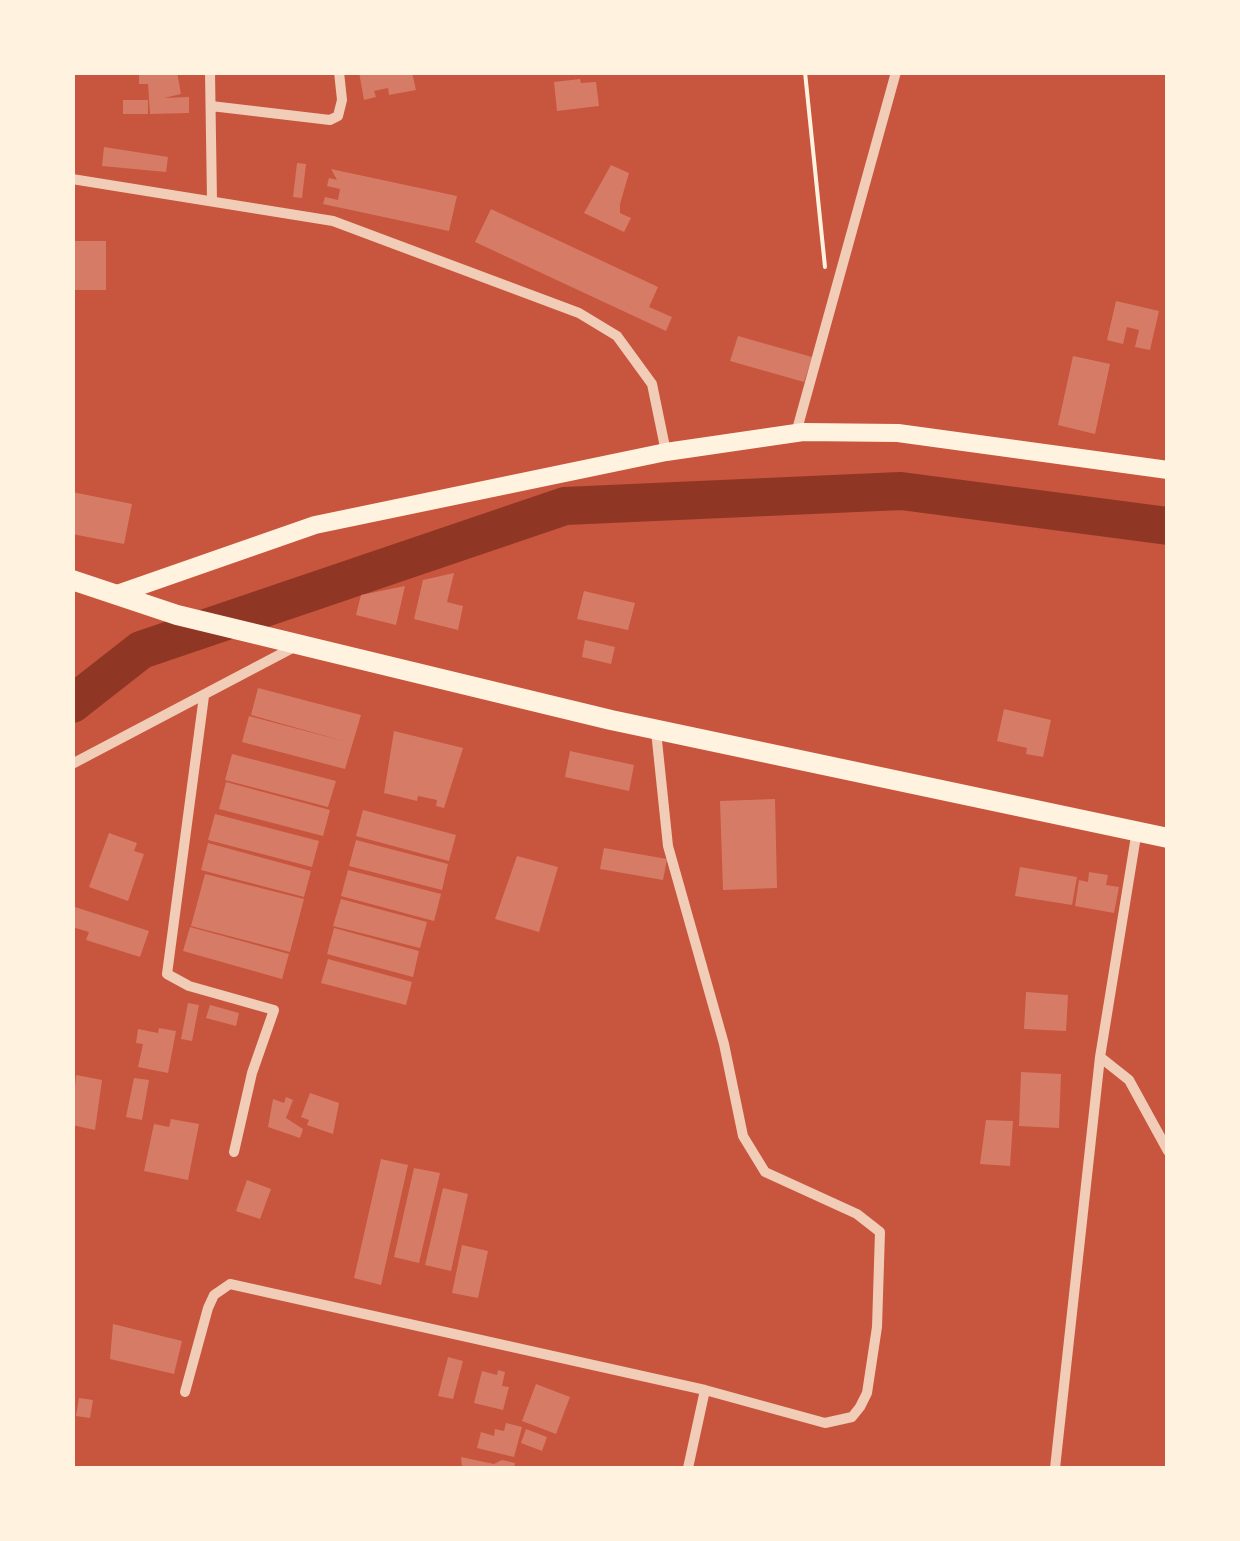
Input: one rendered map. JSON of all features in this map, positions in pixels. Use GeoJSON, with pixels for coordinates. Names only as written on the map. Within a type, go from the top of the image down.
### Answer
{"type":"FeatureCollection","features":[{"type":"Feature","properties":{"kind":"main road"},"geometry":{"type":"LineString","coordinates":[[120,592],[315,526],[666,452],[796,433],[898,433],[1168,470]]}},
{"type":"Feature","properties":{"kind":"main road"},"geometry":{"type":"LineString","coordinates":[[72,580],[120,592],[177,615],[656,730],[1138,828],[1168,838]]}},
{"type":"Feature","properties":{"kind":"street"},"geometry":{"type":"LineString","coordinates":[[210,72],[212,202]]}},
{"type":"Feature","properties":{"kind":"street"},"geometry":{"type":"LineString","coordinates":[[211,106],[330,120],[338,116],[342,100],[338,72]]}},
{"type":"Feature","properties":{"kind":"street"},"geometry":{"type":"LineString","coordinates":[[796,433],[896,72]]}},
{"type":"Feature","properties":{"kind":"street"},"geometry":{"type":"LineString","coordinates":[[72,179],[333,221],[579,313],[617,336],[652,384],[666,452]]}},
{"type":"Feature","properties":{"kind":"street"},"geometry":{"type":"LineString","coordinates":[[72,764],[299,644]]}},
{"type":"Feature","properties":{"kind":"street"},"geometry":{"type":"LineString","coordinates":[[204,696],[167,974],[189,986],[274,1010],[252,1073],[234,1152]]}},
{"type":"Feature","properties":{"kind":"street"},"geometry":{"type":"LineString","coordinates":[[185,1392],[208,1308],[214,1295],[230,1284],[705,1390],[826,1422],[852,1417],[867,1393],[875,1343],[880,1232],[857,1214],[765,1172],[744,1136],[724,1044],[668,846],[656,730]]}},
{"type":"Feature","properties":{"kind":"street"},"geometry":{"type":"LineString","coordinates":[[1055,1468],[1100,1058],[1138,828]]}},
{"type":"Feature","properties":{"kind":"street"},"geometry":{"type":"LineString","coordinates":[[1100,1058],[1130,1080],[1168,1152]]}},
{"type":"Feature","properties":{"kind":"street"},"geometry":{"type":"LineString","coordinates":[[688,1468],[705,1390]]}},
{"type":"Feature","properties":{"kind":"path"},"geometry":{"type":"LineString","coordinates":[[805,72],[826,269]]}},
{"type":"Feature","properties":{"kind":"building"},"geometry":{"type":"Polygon","coordinates":[[[139,72],[177,72],[181,94],[164,98],[189,97],[189,113],[150,114],[148,84],[139,84],[139,72]]]}},
{"type":"Feature","properties":{"kind":"building"},"geometry":{"type":"Polygon","coordinates":[[[359,72],[412,72],[416,90],[389,95],[388,88],[374,91],[376,97],[364,100],[359,72]]]}},
{"type":"Feature","properties":{"kind":"building"},"geometry":{"type":"Polygon","coordinates":[[[580,79],[581,83],[596,82],[599,106],[557,111],[554,82],[580,79]]]}},
{"type":"Feature","properties":{"kind":"building"},"geometry":{"type":"Polygon","coordinates":[[[123,100],[148,100],[148,114],[123,114],[123,100]]]}},
{"type":"Feature","properties":{"kind":"building"},"geometry":{"type":"Polygon","coordinates":[[[104,147],[168,157],[166,172],[102,166],[104,147]]]}},
{"type":"Feature","properties":{"kind":"building"},"geometry":{"type":"Polygon","coordinates":[[[297,163],[306,164],[302,198],[293,197],[297,163]]]}},
{"type":"Feature","properties":{"kind":"building"},"geometry":{"type":"Polygon","coordinates":[[[611,165],[629,173],[620,204],[620,213],[631,218],[624,232],[584,213],[611,165]]]}},
{"type":"Feature","properties":{"kind":"building"},"geometry":{"type":"Polygon","coordinates":[[[331,169],[457,196],[449,231],[323,204],[325,197],[338,200],[340,189],[327,186],[329,178],[337,180],[331,169]]]}},
{"type":"Feature","properties":{"kind":"building"},"geometry":{"type":"Polygon","coordinates":[[[491,209],[658,287],[649,307],[672,317],[666,331],[475,242],[491,209]]]}},
{"type":"Feature","properties":{"kind":"building"},"geometry":{"type":"Polygon","coordinates":[[[72,241],[106,241],[106,290],[74,290],[72,241]]]}},
{"type":"Feature","properties":{"kind":"building"},"geometry":{"type":"Polygon","coordinates":[[[1116,301],[1159,311],[1150,350],[1135,347],[1139,330],[1127,327],[1123,344],[1107,340],[1116,301]]]}},
{"type":"Feature","properties":{"kind":"building"},"geometry":{"type":"Polygon","coordinates":[[[738,336],[812,357],[804,382],[730,361],[738,336]]]}},
{"type":"Feature","properties":{"kind":"building"},"geometry":{"type":"Polygon","coordinates":[[[1073,356],[1110,364],[1095,434],[1058,425],[1073,356]]]}},
{"type":"Feature","properties":{"kind":"building"},"geometry":{"type":"Polygon","coordinates":[[[72,492],[132,504],[124,544],[72,534],[72,492]]]}},
{"type":"Feature","properties":{"kind":"building"},"geometry":{"type":"Polygon","coordinates":[[[454,573],[447,602],[463,606],[458,630],[414,619],[423,580],[454,573]]]}},
{"type":"Feature","properties":{"kind":"building"},"geometry":{"type":"Polygon","coordinates":[[[405,586],[396,625],[356,615],[361,595],[405,586]]]}},
{"type":"Feature","properties":{"kind":"building"},"geometry":{"type":"Polygon","coordinates":[[[584,591],[635,603],[628,630],[577,619],[584,591]]]}},
{"type":"Feature","properties":{"kind":"building"},"geometry":{"type":"Polygon","coordinates":[[[585,640],[615,647],[611,664],[582,657],[585,640]]]}},
{"type":"Feature","properties":{"kind":"building"},"geometry":{"type":"Polygon","coordinates":[[[258,688],[361,715],[345,769],[242,742],[249,716],[347,742],[251,715],[258,688]]]}},
{"type":"Feature","properties":{"kind":"building"},"geometry":{"type":"Polygon","coordinates":[[[1004,709],[1051,720],[1043,757],[1026,754],[1027,748],[997,741],[1004,709]]]}},
{"type":"Feature","properties":{"kind":"building"},"geometry":{"type":"Polygon","coordinates":[[[394,731],[463,748],[444,808],[436,806],[437,800],[418,796],[417,801],[384,793],[394,731]]]}},
{"type":"Feature","properties":{"kind":"building"},"geometry":{"type":"Polygon","coordinates":[[[570,751],[634,765],[629,791],[565,777],[570,751]]]}},
{"type":"Feature","properties":{"kind":"building"},"geometry":{"type":"Polygon","coordinates":[[[232,754],[336,781],[328,807],[225,780],[232,754]]]}},
{"type":"Feature","properties":{"kind":"building"},"geometry":{"type":"Polygon","coordinates":[[[226,782],[330,810],[323,836],[219,809],[226,782]]]}},
{"type":"Feature","properties":{"kind":"building"},"geometry":{"type":"Polygon","coordinates":[[[775,799],[777,888],[723,890],[720,801],[775,799]]]}},
{"type":"Feature","properties":{"kind":"building"},"geometry":{"type":"Polygon","coordinates":[[[363,810],[456,835],[449,861],[356,836],[363,810]]]}},
{"type":"Feature","properties":{"kind":"building"},"geometry":{"type":"Polygon","coordinates":[[[215,814],[319,841],[312,867],[208,840],[215,814]]]}},
{"type":"Feature","properties":{"kind":"building"},"geometry":{"type":"Polygon","coordinates":[[[109,833],[137,843],[134,851],[144,854],[128,901],[89,887],[109,833]]]}},
{"type":"Feature","properties":{"kind":"building"},"geometry":{"type":"Polygon","coordinates":[[[356,840],[448,864],[442,890],[349,866],[356,840]]]}},
{"type":"Feature","properties":{"kind":"building"},"geometry":{"type":"Polygon","coordinates":[[[208,843],[311,871],[304,897],[201,870],[208,843]]]}},
{"type":"Feature","properties":{"kind":"building"},"geometry":{"type":"Polygon","coordinates":[[[604,848],[667,859],[663,880],[600,869],[604,848]]]}},
{"type":"Feature","properties":{"kind":"building"},"geometry":{"type":"Polygon","coordinates":[[[517,856],[558,867],[539,932],[495,919],[517,856]]]}},
{"type":"Feature","properties":{"kind":"building"},"geometry":{"type":"Polygon","coordinates":[[[1020,867],[1077,877],[1072,905],[1015,896],[1020,867]]]}},
{"type":"Feature","properties":{"kind":"building"},"geometry":{"type":"Polygon","coordinates":[[[348,870],[441,894],[434,921],[341,896],[348,870]]]}},
{"type":"Feature","properties":{"kind":"building"},"geometry":{"type":"Polygon","coordinates":[[[1089,872],[1108,875],[1106,885],[1119,887],[1114,913],[1075,906],[1079,880],[1088,882],[1089,872]]]}},
{"type":"Feature","properties":{"kind":"building"},"geometry":{"type":"Polygon","coordinates":[[[205,874],[304,899],[290,952],[191,926],[205,874]]]}},
{"type":"Feature","properties":{"kind":"building"},"geometry":{"type":"Polygon","coordinates":[[[341,899],[427,922],[420,948],[333,926],[341,899]]]}},
{"type":"Feature","properties":{"kind":"building"},"geometry":{"type":"Polygon","coordinates":[[[72,906],[149,931],[140,957],[86,940],[89,932],[72,927],[72,906]]]}},
{"type":"Feature","properties":{"kind":"building"},"geometry":{"type":"Polygon","coordinates":[[[190,927],[289,954],[282,979],[183,951],[190,927]]]}},
{"type":"Feature","properties":{"kind":"building"},"geometry":{"type":"Polygon","coordinates":[[[334,928],[419,951],[413,977],[327,954],[334,928]]]}},
{"type":"Feature","properties":{"kind":"building"},"geometry":{"type":"Polygon","coordinates":[[[328,959],[412,982],[406,1005],[321,983],[328,959]]]}},
{"type":"Feature","properties":{"kind":"building"},"geometry":{"type":"Polygon","coordinates":[[[1026,992],[1068,995],[1066,1031],[1024,1029],[1026,992]]]}},
{"type":"Feature","properties":{"kind":"building"},"geometry":{"type":"Polygon","coordinates":[[[188,1003],[199,1005],[192,1041],[181,1039],[188,1003]]]}},
{"type":"Feature","properties":{"kind":"building"},"geometry":{"type":"Polygon","coordinates":[[[210,1005],[239,1013],[236,1026],[206,1018],[210,1005]]]}},
{"type":"Feature","properties":{"kind":"building"},"geometry":{"type":"Polygon","coordinates":[[[159,1028],[176,1031],[168,1073],[138,1067],[143,1044],[136,1043],[138,1029],[158,1033],[159,1028]]]}},
{"type":"Feature","properties":{"kind":"building"},"geometry":{"type":"Polygon","coordinates":[[[1021,1072],[1061,1074],[1059,1128],[1019,1126],[1021,1072]]]}},
{"type":"Feature","properties":{"kind":"building"},"geometry":{"type":"Polygon","coordinates":[[[76,1075],[102,1080],[95,1130],[72,1125],[76,1075]]]}},
{"type":"Feature","properties":{"kind":"building"},"geometry":{"type":"Polygon","coordinates":[[[134,1078],[149,1080],[142,1120],[126,1117],[134,1078]]]}},
{"type":"Feature","properties":{"kind":"building"},"geometry":{"type":"Polygon","coordinates":[[[310,1093],[339,1103],[333,1134],[307,1125],[309,1120],[301,1117],[310,1093]]]}},
{"type":"Feature","properties":{"kind":"building"},"geometry":{"type":"Polygon","coordinates":[[[286,1097],[293,1100],[286,1118],[303,1129],[300,1138],[268,1127],[273,1099],[284,1103],[286,1097]]]}},
{"type":"Feature","properties":{"kind":"building"},"geometry":{"type":"Polygon","coordinates":[[[171,1119],[199,1124],[188,1180],[144,1171],[154,1124],[169,1127],[171,1119]]]}},
{"type":"Feature","properties":{"kind":"building"},"geometry":{"type":"Polygon","coordinates":[[[986,1120],[1013,1121],[1010,1166],[980,1164],[986,1120]]]}},
{"type":"Feature","properties":{"kind":"building"},"geometry":{"type":"Polygon","coordinates":[[[381,1159],[408,1165],[381,1285],[354,1278],[381,1159]]]}},
{"type":"Feature","properties":{"kind":"building"},"geometry":{"type":"Polygon","coordinates":[[[414,1168],[440,1173],[419,1263],[394,1257],[414,1168]]]}},
{"type":"Feature","properties":{"kind":"building"},"geometry":{"type":"Polygon","coordinates":[[[247,1180],[271,1189],[260,1219],[236,1211],[247,1180]]]}},
{"type":"Feature","properties":{"kind":"building"},"geometry":{"type":"Polygon","coordinates":[[[443,1188],[468,1194],[451,1271],[425,1265],[443,1188]]]}},
{"type":"Feature","properties":{"kind":"building"},"geometry":{"type":"Polygon","coordinates":[[[462,1245],[488,1251],[478,1298],[452,1293],[462,1245]]]}},
{"type":"Feature","properties":{"kind":"building"},"geometry":{"type":"Polygon","coordinates":[[[113,1324],[182,1341],[174,1374],[110,1359],[113,1324]]]}},
{"type":"Feature","properties":{"kind":"building"},"geometry":{"type":"Polygon","coordinates":[[[448,1357],[463,1361],[453,1399],[438,1396],[448,1357]]]}},
{"type":"Feature","properties":{"kind":"building"},"geometry":{"type":"Polygon","coordinates":[[[498,1370],[505,1372],[502,1386],[509,1387],[503,1410],[474,1403],[482,1371],[497,1375],[498,1370]]]}},
{"type":"Feature","properties":{"kind":"building"},"geometry":{"type":"Polygon","coordinates":[[[536,1384],[570,1397],[556,1434],[522,1421],[536,1384]]]}},
{"type":"Feature","properties":{"kind":"building"},"geometry":{"type":"Polygon","coordinates":[[[79,1398],[93,1400],[90,1418],[76,1416],[79,1398]]]}},
{"type":"Feature","properties":{"kind":"building"},"geometry":{"type":"Polygon","coordinates":[[[506,1423],[522,1427],[514,1457],[477,1448],[481,1432],[494,1436],[495,1429],[504,1431],[506,1423]]]}},
{"type":"Feature","properties":{"kind":"building"},"geometry":{"type":"Polygon","coordinates":[[[526,1429],[547,1437],[542,1451],[521,1443],[526,1429]]]}},
{"type":"Feature","properties":{"kind":"building"},"geometry":{"type":"Polygon","coordinates":[[[461,1457],[494,1464],[502,1460],[515,1463],[514,1468],[462,1468],[461,1457]]]}},
{"type":"Feature","properties":{"kind":"waterway"},"geometry":{"type":"LineString","coordinates":[[72,704],[141,650],[565,506],[901,491],[1168,526]]}}]}
